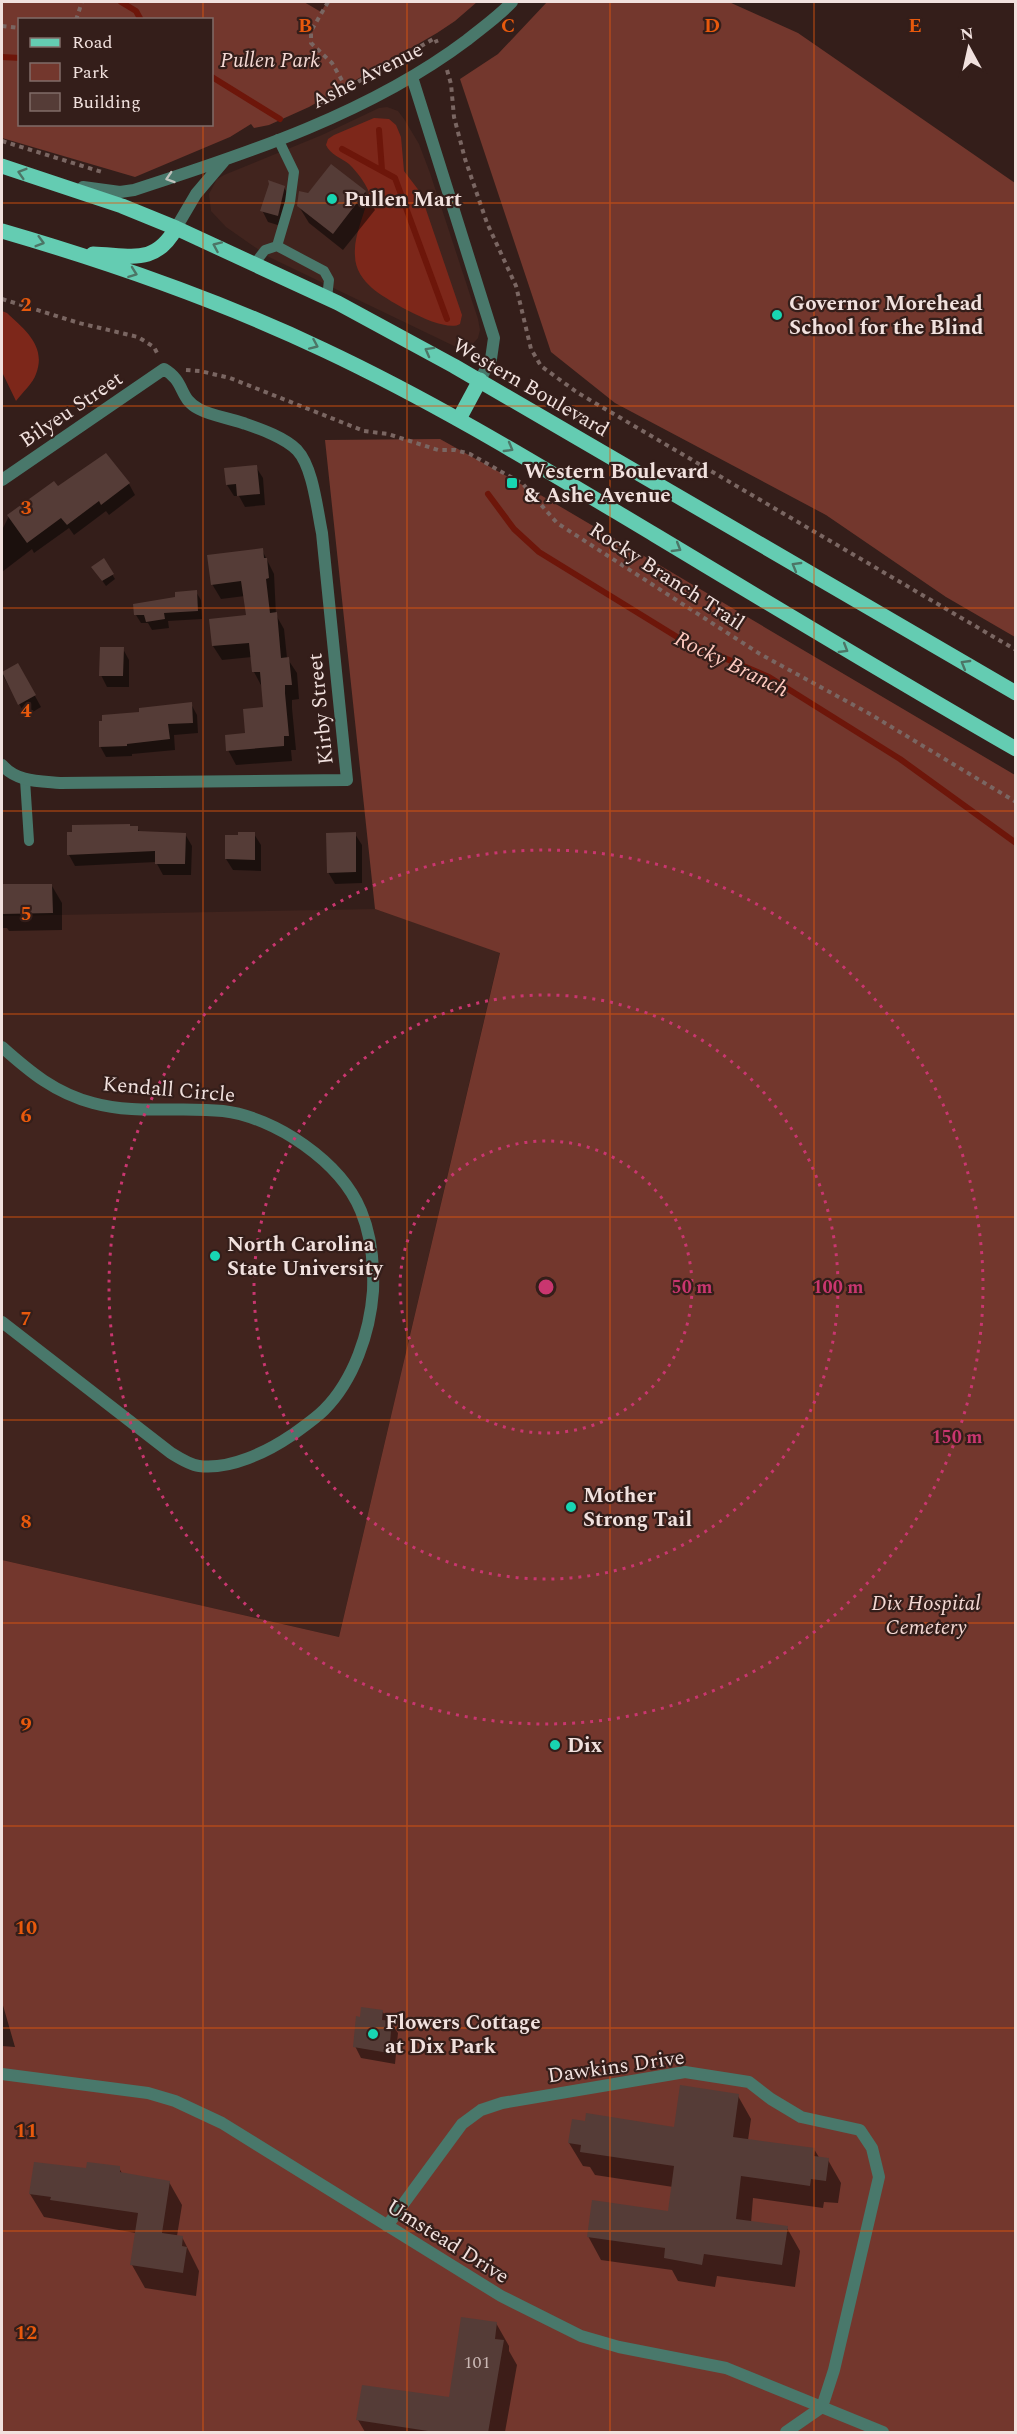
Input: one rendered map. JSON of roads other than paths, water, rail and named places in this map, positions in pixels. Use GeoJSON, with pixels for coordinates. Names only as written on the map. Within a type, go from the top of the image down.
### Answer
{"type":"FeatureCollection","features":[{"type":"Feature","properties":{"kind":"main road","name":"Western Boulevard"},"geometry":{"type":"LineString","coordinates":[[2,166],[176,228],[327,298],[480,380],[1016,693]]}},
{"type":"Feature","properties":{"kind":"main road"},"geometry":{"type":"LineString","coordinates":[[78,253],[150,254],[168,242],[176,228]]}},
{"type":"Feature","properties":{"kind":"main road"},"geometry":{"type":"LineString","coordinates":[[2,231],[78,253],[183,291],[283,331],[416,395],[877,669],[1016,748]]}},
{"type":"Feature","properties":{"kind":"main road"},"geometry":{"type":"LineString","coordinates":[[459,419],[480,380]]}},
{"type":"Feature","properties":{"kind":"street","name":"Ashe Avenue"},"geometry":{"type":"LineString","coordinates":[[52,182],[120,192],[134,190],[278,140],[344,111],[443,58],[512,2]]}},
{"type":"Feature","properties":{"kind":"street"},"geometry":{"type":"LineString","coordinates":[[412,76],[494,338],[494,351],[480,380]]}},
{"type":"Feature","properties":{"kind":"street","name":"Ashe Avenue"},"geometry":{"type":"LineString","coordinates":[[176,228],[196,194],[225,160]]}},
{"type":"Feature","properties":{"kind":"street","name":"Bilyeu Street"},"geometry":{"type":"LineString","coordinates":[[2,480],[164,369]]}},
{"type":"Feature","properties":{"kind":"street","name":"Kirby Street"},"geometry":{"type":"LineString","coordinates":[[2,765],[7,771],[25,780],[60,783],[347,780],[322,533],[315,495],[305,461],[296,449],[280,438],[244,423],[200,410],[187,401],[178,380],[164,369]]}},
{"type":"Feature","properties":{"kind":"street","name":"Kendall Circle"},"geometry":{"type":"LineString","coordinates":[[2,1047],[47,1084],[70,1096],[119,1109],[224,1111],[253,1117],[276,1126],[290,1135],[332,1170],[361,1209],[368,1231],[373,1286],[371,1317],[352,1369],[325,1410],[280,1443],[246,1458],[215,1467],[197,1466],[171,1453],[2,1322]]}},
{"type":"Feature","properties":{"kind":"street","name":"Dawkins Drive"},"geometry":{"type":"LineString","coordinates":[[387,2226],[462,2124],[481,2110],[502,2103],[685,2072],[749,2082],[801,2118],[860,2130],[872,2148],[879,2177],[834,2370],[822,2407]]}},
{"type":"Feature","properties":{"kind":"street","name":"Umstead Drive"},"geometry":{"type":"LineString","coordinates":[[2,2074],[148,2094],[174,2101],[222,2123],[501,2296],[581,2336],[619,2347],[671,2355],[726,2368],[883,2433]]}},
{"type":"Feature","properties":{"kind":"street"},"geometry":{"type":"LineString","coordinates":[[786,2433],[822,2407]]}},
{"type":"Feature","properties":{"kind":"lane"},"geometry":{"type":"LineString","coordinates":[[278,140],[294,172],[290,202],[278,246]]}},
{"type":"Feature","properties":{"kind":"lane"},"geometry":{"type":"LineString","coordinates":[[255,264],[265,250],[278,246],[324,271],[329,280],[327,298]]}},
{"type":"Feature","properties":{"kind":"lane"},"geometry":{"type":"LineString","coordinates":[[25,780],[29,841]]}},
{"type":"Feature","properties":{"kind":"waterway"},"geometry":{"type":"LineString","coordinates":[[121,2],[136,11],[140,18]]}},
{"type":"Feature","properties":{"kind":"waterway","name":"Rocky Branch"},"geometry":{"type":"LineString","coordinates":[[2,57],[18,58]]}},
{"type":"Feature","properties":{"kind":"waterway","name":"Rocky Branch"},"geometry":{"type":"LineString","coordinates":[[213,78],[280,119]]}},
{"type":"Feature","properties":{"kind":"waterway"},"geometry":{"type":"LineString","coordinates":[[379,130],[382,170]]}},
{"type":"Feature","properties":{"kind":"waterway","name":"Rocky Branch"},"geometry":{"type":"LineString","coordinates":[[342,149],[395,178],[447,319]]}},
{"type":"Feature","properties":{"kind":"waterway","name":"Rocky Branch"},"geometry":{"type":"LineString","coordinates":[[488,494],[514,529],[539,552],[682,640],[769,677],[900,759],[1016,843]]}},
{"type":"Feature","properties":{"kind":"place","name":"Pullen Mart"},"geometry":{"type":"Point","coordinates":[332,199]}},
{"type":"Feature","properties":{"kind":"place","name":"Governor Morehead School for the Blind"},"geometry":{"type":"Point","coordinates":[777,315]}},
{"type":"Feature","properties":{"kind":"place","name":"Western Boulevard & Ashe Avenue"},"geometry":{"type":"Point","coordinates":[512,483]}},
{"type":"Feature","properties":{"kind":"place","name":"North Carolina State University"},"geometry":{"type":"Point","coordinates":[215,1256]}},
{"type":"Feature","properties":{"kind":"place","name":"Mother Strong Tail"},"geometry":{"type":"Point","coordinates":[571,1507]}},
{"type":"Feature","properties":{"kind":"place","name":"Dix"},"geometry":{"type":"Point","coordinates":[555,1745]}},
{"type":"Feature","properties":{"kind":"place","name":"Flowers Cottage at Dix Park"},"geometry":{"type":"Point","coordinates":[373,2034]}},
{"type":"Feature","properties":{"kind":"park label","name":"Pullen Park"},"geometry":{"type":"Point","coordinates":[270,60]}},
{"type":"Feature","properties":{"kind":"park label","name":"Dix Hospital Cemetery"},"geometry":{"type":"Point","coordinates":[926,1615]}}]}
